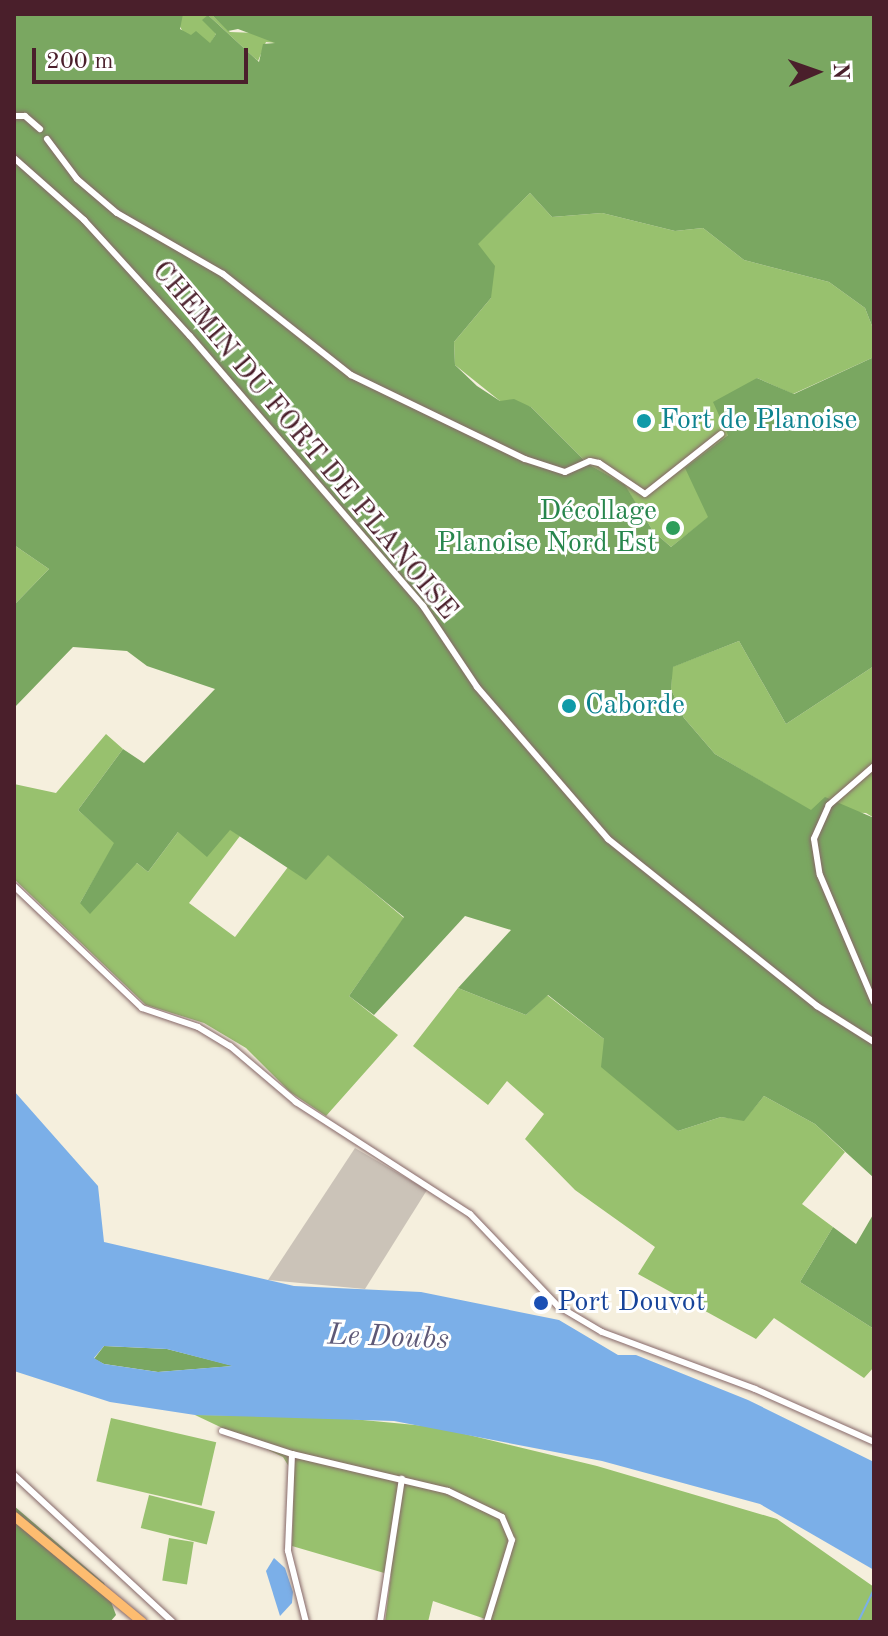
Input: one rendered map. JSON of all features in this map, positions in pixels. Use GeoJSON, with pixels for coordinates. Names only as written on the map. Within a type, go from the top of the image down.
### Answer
{"type":"FeatureCollection","features":[{"type":"Feature","properties":{"kind":"main road"},"geometry":{"type":"LineString","coordinates":[[14,1516],[142,1622]]}},
{"type":"Feature","properties":{"kind":"street"},"geometry":{"type":"LineString","coordinates":[[14,116],[25,116],[40,129]]}},
{"type":"Feature","properties":{"kind":"street","name":"CHEMIN DU FORT DE PLANOISE"},"geometry":{"type":"LineString","coordinates":[[47,139],[77,179],[117,213],[223,274],[351,375],[525,459],[565,472],[590,461],[599,463],[645,494],[721,434]]}},
{"type":"Feature","properties":{"kind":"street","name":"CHEMIN DU FORT DE PLANOISE"},"geometry":{"type":"LineString","coordinates":[[14,158],[84,220],[190,336],[423,606],[477,687],[608,839],[817,1006],[874,1042]]}},
{"type":"Feature","properties":{"kind":"street"},"geometry":{"type":"LineString","coordinates":[[874,766],[829,805],[814,839],[828,898],[874,1002]]}},
{"type":"Feature","properties":{"kind":"street"},"geometry":{"type":"LineString","coordinates":[[14,886],[142,1008],[198,1027],[230,1046],[296,1102],[470,1214],[558,1306],[602,1332],[755,1389],[874,1442]]}},
{"type":"Feature","properties":{"kind":"street"},"geometry":{"type":"LineString","coordinates":[[222,1431],[292,1454],[448,1491],[502,1517],[512,1540],[487,1622]]}},
{"type":"Feature","properties":{"kind":"street"},"geometry":{"type":"LineString","coordinates":[[292,1454],[288,1551],[306,1622]]}},
{"type":"Feature","properties":{"kind":"street"},"geometry":{"type":"LineString","coordinates":[[14,1475],[173,1622]]}},
{"type":"Feature","properties":{"kind":"street"},"geometry":{"type":"LineString","coordinates":[[380,1622],[402,1479]]}},
{"type":"Feature","properties":{"kind":"shaded area"},"geometry":{"type":"Polygon","coordinates":[[[355,1148],[427,1190],[365,1289],[268,1280],[355,1148]]]}},
{"type":"Feature","properties":{"kind":"green space"},"geometry":{"type":"Polygon","coordinates":[[[14,14],[183,14],[180,29],[191,35],[196,31],[210,43],[216,34],[202,20],[208,15],[259,62],[263,44],[275,43],[238,29],[228,31],[211,14],[874,14],[874,331],[865,308],[829,282],[744,260],[703,228],[675,231],[602,213],[552,217],[530,193],[478,244],[495,266],[491,298],[454,342],[455,365],[477,386],[500,401],[514,399],[531,407],[588,464],[625,485],[653,531],[671,547],[708,517],[685,468],[728,435],[713,402],[757,378],[794,394],[874,357],[874,666],[786,724],[739,641],[673,667],[671,689],[684,718],[715,754],[811,810],[825,797],[874,818],[874,1178],[815,1124],[764,1096],[744,1121],[721,1117],[678,1131],[601,1067],[604,1039],[548,995],[526,1015],[458,988],[511,930],[465,916],[374,1015],[349,996],[404,917],[328,855],[306,880],[230,830],[207,857],[178,832],[148,872],[137,863],[90,914],[80,903],[114,843],[78,810],[123,749],[144,763],[215,689],[147,666],[127,651],[73,647],[14,708],[14,605],[49,569],[14,545],[14,14]]]}},
{"type":"Feature","properties":{"kind":"green space"},"geometry":{"type":"Polygon","coordinates":[[[183,14],[211,14],[230,32],[257,33],[276,43],[266,42],[258,61],[208,15],[216,34],[210,44],[183,32],[177,21],[183,14]]]}},
{"type":"Feature","properties":{"kind":"green space"},"geometry":{"type":"Polygon","coordinates":[[[530,193],[552,217],[602,213],[675,231],[703,228],[744,260],[829,282],[865,308],[874,331],[874,357],[793,394],[757,378],[728,435],[686,468],[709,517],[671,547],[653,531],[625,486],[588,464],[531,407],[500,401],[455,365],[454,342],[491,298],[477,244],[530,193]]]}},
{"type":"Feature","properties":{"kind":"green space"},"geometry":{"type":"Polygon","coordinates":[[[14,545],[49,569],[14,605],[14,545]]]}},
{"type":"Feature","properties":{"kind":"green space"},"geometry":{"type":"Polygon","coordinates":[[[739,641],[786,724],[874,666],[874,818],[866,813],[811,811],[715,754],[684,718],[671,689],[672,667],[739,641]]]}},
{"type":"Feature","properties":{"kind":"green space"},"geometry":{"type":"Polygon","coordinates":[[[106,734],[123,749],[78,810],[115,843],[80,903],[137,863],[148,872],[178,832],[230,829],[240,836],[189,903],[235,937],[288,867],[306,879],[328,854],[404,918],[349,996],[398,1035],[326,1116],[290,1092],[246,1048],[204,1023],[146,1005],[14,879],[14,784],[56,793],[106,734]]]}},
{"type":"Feature","properties":{"kind":"green space"},"geometry":{"type":"Polygon","coordinates":[[[458,988],[526,1015],[547,995],[604,1039],[678,1131],[721,1117],[744,1120],[764,1096],[815,1124],[845,1152],[802,1204],[833,1227],[800,1282],[874,1329],[874,1367],[864,1378],[774,1318],[756,1339],[638,1274],[655,1247],[575,1190],[525,1139],[544,1114],[507,1081],[488,1105],[413,1046],[458,988]]]}},
{"type":"Feature","properties":{"kind":"green space"},"geometry":{"type":"Polygon","coordinates":[[[874,1213],[874,1329],[800,1282],[833,1227],[856,1244],[874,1213]]]}},
{"type":"Feature","properties":{"kind":"green space"},"geometry":{"type":"Polygon","coordinates":[[[104,1346],[167,1349],[234,1366],[158,1372],[104,1364],[94,1359],[104,1346]]]}},
{"type":"Feature","properties":{"kind":"green space"},"geometry":{"type":"Polygon","coordinates":[[[195,1415],[321,1416],[436,1427],[597,1466],[777,1519],[874,1587],[874,1622],[494,1622],[433,1601],[428,1622],[385,1622],[391,1575],[292,1546],[294,1475],[283,1457],[195,1415]]]}},
{"type":"Feature","properties":{"kind":"green space"},"geometry":{"type":"Polygon","coordinates":[[[111,1418],[216,1442],[202,1506],[96,1481],[111,1418]]]}},
{"type":"Feature","properties":{"kind":"green space"},"geometry":{"type":"Polygon","coordinates":[[[149,1495],[215,1511],[207,1544],[141,1528],[149,1495]]]}},
{"type":"Feature","properties":{"kind":"green space"},"geometry":{"type":"Polygon","coordinates":[[[14,1506],[104,1583],[116,1615],[110,1622],[14,1622],[14,1506]]]}},
{"type":"Feature","properties":{"kind":"green space"},"geometry":{"type":"Polygon","coordinates":[[[169,1538],[194,1542],[187,1584],[162,1580],[169,1538]]]}},
{"type":"Feature","properties":{"kind":"water","name":"Le Doubs"},"geometry":{"type":"Polygon","coordinates":[[[14,1091],[98,1186],[104,1242],[294,1286],[421,1292],[559,1320],[618,1355],[636,1355],[748,1400],[874,1462],[874,1570],[760,1504],[602,1461],[394,1421],[195,1415],[110,1402],[14,1371],[14,1091]],[[104,1346],[94,1358],[104,1364],[158,1372],[232,1366],[167,1349],[104,1346]]]}},
{"type":"Feature","properties":{"kind":"water"},"geometry":{"type":"Polygon","coordinates":[[[274,1558],[285,1568],[293,1592],[292,1603],[280,1616],[266,1571],[274,1558]]]}},
{"type":"Feature","properties":{"kind":"waterway"},"geometry":{"type":"LineString","coordinates":[[858,1622],[874,1589]]}},
{"type":"Feature","properties":{"kind":"place","name":"Fort de Planoise"},"geometry":{"type":"Point","coordinates":[644,421]}},
{"type":"Feature","properties":{"kind":"place","name":"Décollage Planoise Nord Est"},"geometry":{"type":"Point","coordinates":[673,528]}},
{"type":"Feature","properties":{"kind":"place","name":"Caborde"},"geometry":{"type":"Point","coordinates":[569,706]}},
{"type":"Feature","properties":{"kind":"place","name":"Port Douvot"},"geometry":{"type":"Point","coordinates":[541,1303]}}]}
